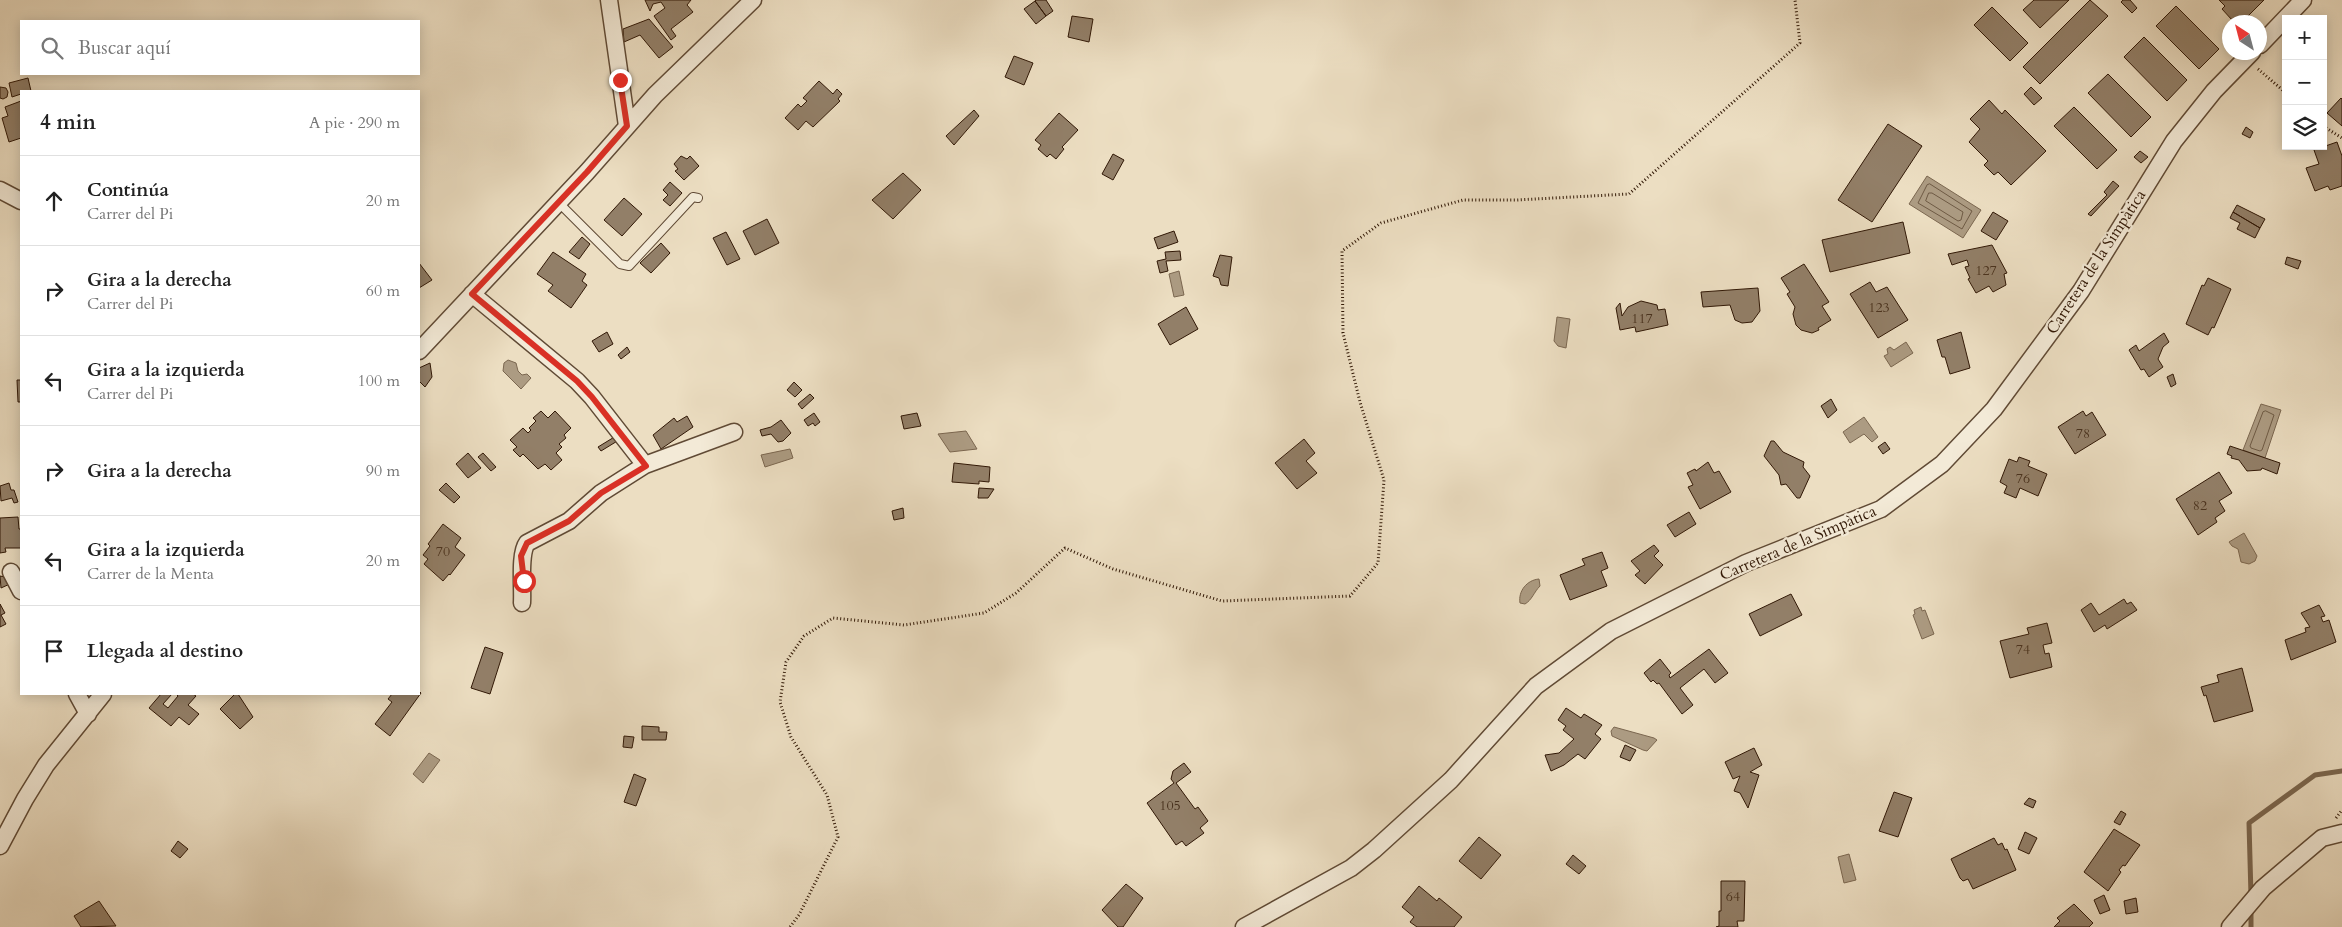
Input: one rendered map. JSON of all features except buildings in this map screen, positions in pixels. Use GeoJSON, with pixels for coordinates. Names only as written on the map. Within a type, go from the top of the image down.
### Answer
{"type":"FeatureCollection","features":[{"type":"Feature","properties":{"kind":"street"},"geometry":{"type":"LineString","coordinates":[[609,0],[627,126]]}},
{"type":"Feature","properties":{"kind":"street"},"geometry":{"type":"LineString","coordinates":[[420,350],[694,55],[753,0]]}},
{"type":"Feature","properties":{"kind":"street"},"geometry":{"type":"LineString","coordinates":[[2267,38],[2303,0]]}},
{"type":"Feature","properties":{"kind":"street","name":"Carretera de la Simpàtica"},"geometry":{"type":"LineString","coordinates":[[1244,927],[1351,868],[1374,850],[1451,780],[1536,686],[1612,631],[1746,563],[1881,509],[1942,464],[1994,409],[2081,292],[2174,141],[2214,91],[2245,60]]}},
{"type":"Feature","properties":{"kind":"street"},"geometry":{"type":"LineString","coordinates":[[0,190],[20,200]]}},
{"type":"Feature","properties":{"kind":"street"},"geometry":{"type":"LineString","coordinates":[[472,294],[577,381],[592,397],[646,466]]}},
{"type":"Feature","properties":{"kind":"street"},"geometry":{"type":"LineString","coordinates":[[522,603],[524,581],[521,556],[527,543],[569,521],[601,493],[646,466],[734,432]]}},
{"type":"Feature","properties":{"kind":"street"},"geometry":{"type":"LineString","coordinates":[[11,572],[20,589]]}},
{"type":"Feature","properties":{"kind":"street"},"geometry":{"type":"LineString","coordinates":[[78,695],[88,714]]}},
{"type":"Feature","properties":{"kind":"street"},"geometry":{"type":"LineString","coordinates":[[0,846],[46,765],[102,695]]}},
{"type":"Feature","properties":{"kind":"street"},"geometry":{"type":"LineString","coordinates":[[2230,927],[2263,888],[2322,838],[2342,833]]}},
{"type":"Feature","properties":{"kind":"lane"},"geometry":{"type":"LineString","coordinates":[[558,203],[620,264],[629,266],[678,211],[693,197],[698,198]]}},
{"type":"Feature","properties":{"kind":"path"},"geometry":{"type":"LineString","coordinates":[[790,927],[799,915],[838,837],[827,796],[791,737],[780,702],[786,662],[804,636],[833,618],[904,625],[984,613],[1016,593],[1065,548],[1113,569],[1222,601],[1350,596],[1378,563],[1384,480],[1360,402],[1343,333],[1342,251],[1381,223],[1463,200],[1516,200],[1629,194],[1800,43],[1795,0]]}},
{"type":"Feature","properties":{"kind":"path"},"geometry":{"type":"LineString","coordinates":[[2253,60],[2282,89]]}},
{"type":"Feature","properties":{"kind":"path"},"geometry":{"type":"LineString","coordinates":[[2327,129],[2342,138]]}},
{"type":"Feature","properties":{"kind":"water"},"geometry":{"type":"Polygon","coordinates":[[[1927,176],[1981,210],[1963,238],[1909,204],[1927,176]]]}},
{"type":"Feature","properties":{"kind":"water"},"geometry":{"type":"Polygon","coordinates":[[[1179,271],[1184,295],[1174,297],[1169,274],[1179,271]]]}},
{"type":"Feature","properties":{"kind":"water"},"geometry":{"type":"Polygon","coordinates":[[[1557,317],[1570,319],[1566,348],[1558,346],[1554,341],[1557,317]]]}},
{"type":"Feature","properties":{"kind":"water"},"geometry":{"type":"Polygon","coordinates":[[[1906,342],[1913,353],[1891,367],[1884,356],[1888,354],[1887,349],[1890,347],[1894,350],[1906,342]]]}},
{"type":"Feature","properties":{"kind":"water"},"geometry":{"type":"Polygon","coordinates":[[[508,360],[516,363],[518,371],[522,375],[527,374],[531,378],[521,389],[503,371],[504,363],[508,360]]]}},
{"type":"Feature","properties":{"kind":"water"},"geometry":{"type":"Polygon","coordinates":[[[2261,404],[2281,410],[2265,458],[2243,450],[2261,404]]]}},
{"type":"Feature","properties":{"kind":"water"},"geometry":{"type":"Polygon","coordinates":[[[1864,417],[1878,437],[1872,442],[1864,434],[1850,443],[1843,432],[1864,417]]]}},
{"type":"Feature","properties":{"kind":"water"},"geometry":{"type":"Polygon","coordinates":[[[966,431],[977,449],[950,452],[938,434],[966,431]]]}},
{"type":"Feature","properties":{"kind":"water"},"geometry":{"type":"Polygon","coordinates":[[[790,449],[793,458],[765,467],[761,455],[790,449]]]}},
{"type":"Feature","properties":{"kind":"water"},"geometry":{"type":"Polygon","coordinates":[[[2244,533],[2257,556],[2255,561],[2249,564],[2241,562],[2238,549],[2229,542],[2244,533]]]}},
{"type":"Feature","properties":{"kind":"water"},"geometry":{"type":"Polygon","coordinates":[[[1539,579],[1540,586],[1531,598],[1525,604],[1520,603],[1520,594],[1524,587],[1531,581],[1539,579]]]}},
{"type":"Feature","properties":{"kind":"water"},"geometry":{"type":"Polygon","coordinates":[[[1921,607],[1922,611],[1925,610],[1934,634],[1922,639],[1913,615],[1915,614],[1914,610],[1921,607]]]}},
{"type":"Feature","properties":{"kind":"water"},"geometry":{"type":"Polygon","coordinates":[[[1614,727],[1657,740],[1647,751],[1643,750],[1612,736],[1611,731],[1614,727]]]}},
{"type":"Feature","properties":{"kind":"water"},"geometry":{"type":"Polygon","coordinates":[[[429,753],[440,760],[423,783],[413,774],[429,753]]]}},
{"type":"Feature","properties":{"kind":"water"},"geometry":{"type":"Polygon","coordinates":[[[1849,854],[1856,880],[1844,883],[1838,857],[1849,854]]]}},
{"type":"Feature","properties":{"kind":"waterway"},"geometry":{"type":"LineString","coordinates":[[2251,896],[2249,823],[2315,775],[2342,771]]}},
{"type":"Feature","properties":{"kind":"waterway"},"geometry":{"type":"LineString","coordinates":[[2251,910],[2251,927]]}},
{"type":"Feature","properties":{"kind":"route"},"geometry":{"type":"LineString","coordinates":[[524,581],[521,556],[527,543],[569,521],[601,493],[646,466],[592,397],[577,381],[489,306],[472,294],[587,172],[627,126],[620,80]]}}]}
